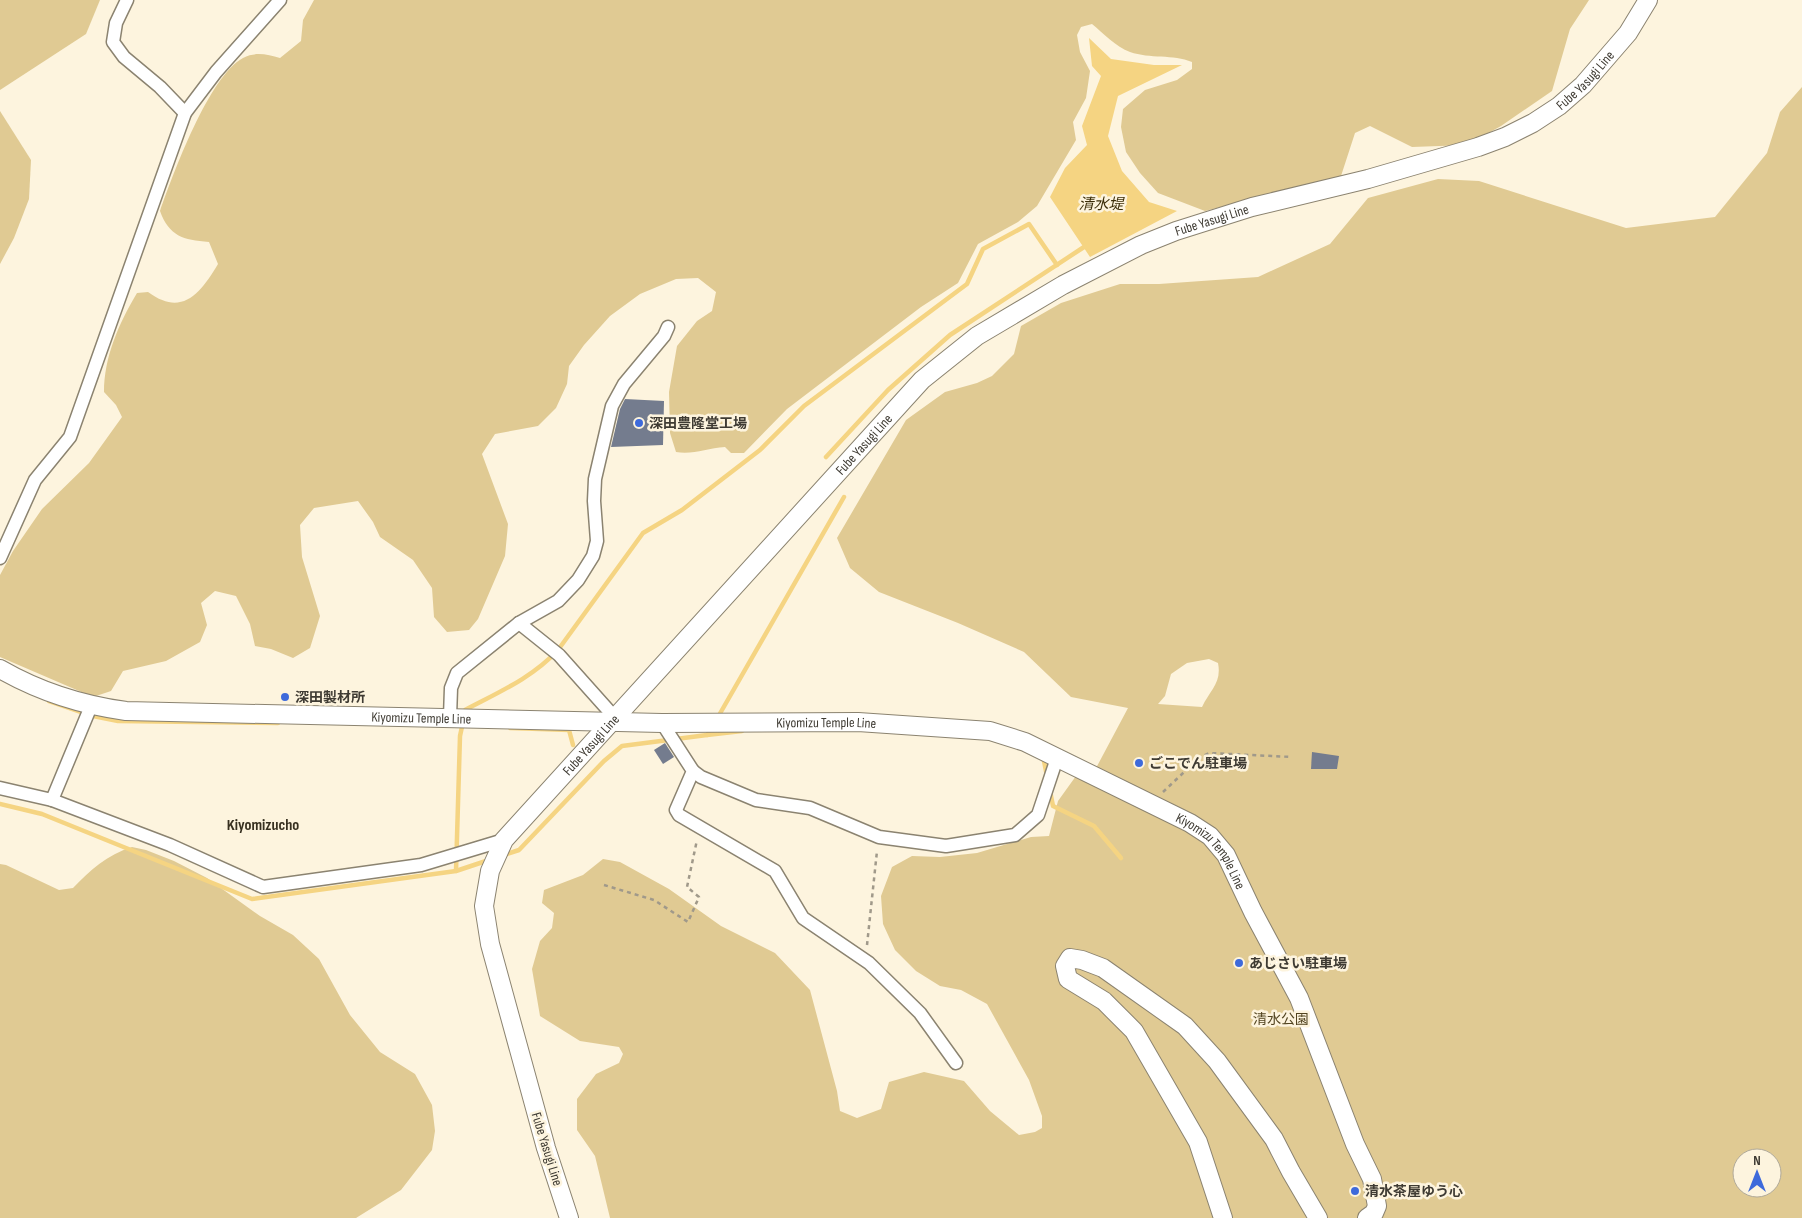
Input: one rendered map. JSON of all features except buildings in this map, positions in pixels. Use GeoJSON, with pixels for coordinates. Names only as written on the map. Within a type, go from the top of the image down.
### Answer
{"type":"FeatureCollection","features":[{"type":"Feature","properties":{"kind":"main road","name":"Fube Yasugi Line"},"geometry":{"type":"LineString","coordinates":[[569,1218],[546,1148],[490,944],[484,906],[490,871],[504,840],[922,380],[977,336],[1063,285],[1140,245],[1176,231],[1252,207],[1427,162],[1505,137],[1558,106],[1583,85],[1628,33],[1648,0]]}},
{"type":"Feature","properties":{"kind":"main road","name":"Kiyomizu Temple Line"},"geometry":{"type":"LineString","coordinates":[[0,669],[20,680],[90,706],[126,711],[662,722],[858,722],[945,726],[990,731],[1025,742],[1190,823],[1210,836],[1226,856],[1253,912],[1299,998],[1356,1144],[1372,1179],[1376,1214]]}},
{"type":"Feature","properties":{"kind":"main road"},"geometry":{"type":"LineString","coordinates":[[1223,1218],[1198,1142],[1158,1071],[1134,1031],[1104,1001],[1068,979],[1065,966],[1070,958],[1082,960],[1103,968],[1185,1026],[1217,1061],[1274,1139],[1318,1218]]}},
{"type":"Feature","properties":{"kind":"street"},"geometry":{"type":"LineString","coordinates":[[127,0],[116,23],[113,42],[124,57],[160,87],[185,114]]}},
{"type":"Feature","properties":{"kind":"street"},"geometry":{"type":"LineString","coordinates":[[0,558],[35,480],[70,437],[185,114],[216,72],[280,0]]}},
{"type":"Feature","properties":{"kind":"street"},"geometry":{"type":"LineString","coordinates":[[450,717],[451,688],[457,673],[519,623],[558,601],[578,580],[593,556],[597,541],[594,501],[595,479],[612,406],[624,384],[664,336],[668,327]]}},
{"type":"Feature","properties":{"kind":"street"},"geometry":{"type":"LineString","coordinates":[[519,623],[559,656],[609,711],[613,721]]}},
{"type":"Feature","properties":{"kind":"street"},"geometry":{"type":"LineString","coordinates":[[52,800],[90,706]]}},
{"type":"Feature","properties":{"kind":"street"},"geometry":{"type":"LineString","coordinates":[[662,722],[693,771],[701,777],[756,800],[810,808],[878,837],[946,846],[1015,835],[1038,815],[1057,758]]}},
{"type":"Feature","properties":{"kind":"street"},"geometry":{"type":"LineString","coordinates":[[693,771],[676,810],[678,815],[699,829],[710,832],[775,871],[802,918],[865,960],[920,1013],[956,1063]]}},
{"type":"Feature","properties":{"kind":"street"},"geometry":{"type":"LineString","coordinates":[[0,788],[52,800],[170,845],[263,887],[421,865],[504,840]]}},
{"type":"Feature","properties":{"kind":"path"},"geometry":{"type":"LineString","coordinates":[[1152,804],[1204,754],[1214,752],[1292,757]]}},
{"type":"Feature","properties":{"kind":"path"},"geometry":{"type":"LineString","coordinates":[[604,885],[654,900],[688,922],[699,897],[687,887],[699,829]]}},
{"type":"Feature","properties":{"kind":"path"},"geometry":{"type":"LineString","coordinates":[[865,960],[878,837]]}},
{"type":"Feature","properties":{"kind":"green space"},"geometry":{"type":"Polygon","coordinates":[[[0,0],[100,0],[86,34],[0,90],[0,0]]]}},
{"type":"Feature","properties":{"kind":"green space"},"geometry":{"type":"Polygon","coordinates":[[[314,0],[1589,0],[1570,29],[1552,91],[1501,126],[1467,145],[1412,147],[1370,126],[1355,133],[1341,176],[1205,211],[1158,193],[1140,173],[1126,152],[1121,127],[1123,109],[1145,90],[1177,80],[1192,69],[1192,62],[1177,58],[1130,52],[1115,43],[1092,24],[1081,27],[1077,35],[1080,52],[1090,71],[1086,98],[1073,122],[1076,140],[1037,206],[1018,222],[978,244],[958,283],[921,307],[787,409],[744,453],[731,453],[725,447],[688,453],[676,452],[670,433],[669,392],[677,346],[697,321],[712,311],[716,292],[698,278],[676,279],[640,294],[610,316],[584,345],[569,366],[567,384],[556,408],[538,426],[495,434],[482,454],[508,524],[505,556],[478,619],[469,630],[447,632],[434,617],[432,588],[413,560],[380,537],[373,522],[358,501],[314,508],[300,525],[302,557],[320,616],[310,648],[293,658],[271,649],[255,646],[250,624],[236,596],[215,591],[201,603],[207,625],[200,642],[166,661],[123,671],[111,691],[93,697],[0,657],[0,575],[13,551],[42,509],[89,463],[122,417],[116,405],[104,392],[105,379],[114,341],[124,316],[137,293],[148,292],[160,299],[171,302],[189,299],[204,285],[218,264],[209,242],[192,240],[178,235],[168,226],[160,211],[183,151],[205,105],[230,68],[243,58],[257,54],[280,58],[301,41],[303,20],[314,0]]]}},
{"type":"Feature","properties":{"kind":"green space","name":"清水公園"},"geometry":{"type":"Polygon","coordinates":[[[1802,87],[1802,1218],[610,1218],[595,1156],[577,1130],[577,1099],[596,1074],[619,1063],[623,1054],[619,1047],[580,1041],[540,1016],[532,969],[540,941],[552,928],[554,913],[542,903],[544,890],[583,875],[603,859],[620,862],[669,889],[721,926],[775,953],[810,990],[837,1091],[840,1111],[857,1118],[881,1109],[889,1082],[924,1072],[964,1081],[990,1111],[1019,1135],[1035,1132],[1042,1128],[1042,1116],[1029,1080],[987,1004],[961,990],[940,986],[916,971],[895,950],[883,924],[881,896],[892,867],[912,856],[940,857],[977,853],[1031,837],[1049,836],[1058,801],[1076,776],[1095,770],[1128,708],[1071,697],[1024,652],[958,623],[879,592],[850,568],[837,538],[906,420],[945,392],[977,383],[992,376],[1014,354],[1021,326],[1061,303],[1120,284],[1159,284],[1258,277],[1330,244],[1368,198],[1438,179],[1479,181],[1626,228],[1715,217],[1767,153],[1780,112],[1802,87]],[[1209,659],[1187,663],[1171,674],[1165,696],[1158,704],[1202,707],[1217,681],[1218,663],[1209,659]]]}},
{"type":"Feature","properties":{"kind":"green space"},"geometry":{"type":"Polygon","coordinates":[[[0,111],[31,160],[29,199],[14,238],[0,264],[0,111]]]}},
{"type":"Feature","properties":{"kind":"green space"},"geometry":{"type":"Polygon","coordinates":[[[132,847],[146,850],[174,861],[207,878],[260,916],[293,935],[319,959],[350,1015],[380,1052],[415,1074],[432,1105],[435,1131],[432,1150],[401,1190],[356,1218],[0,1218],[0,864],[6,865],[59,890],[73,888],[100,864],[115,854],[132,847]]]}},
{"type":"Feature","properties":{"kind":"water","name":"清水堤"},"geometry":{"type":"Polygon","coordinates":[[[1089,38],[1111,59],[1154,65],[1182,65],[1118,96],[1108,136],[1122,171],[1149,202],[1177,211],[1090,257],[1050,197],[1065,168],[1087,145],[1082,126],[1101,76],[1092,66],[1089,38]]]}},
{"type":"Feature","properties":{"kind":"waterway"},"geometry":{"type":"LineString","coordinates":[[464,715],[465,710],[526,677],[558,650],[643,533],[682,510],[760,450],[804,406],[967,284],[983,249],[1029,224],[1057,265]]}},
{"type":"Feature","properties":{"kind":"waterway"},"geometry":{"type":"LineString","coordinates":[[826,457],[888,390],[950,335],[1084,247]]}},
{"type":"Feature","properties":{"kind":"waterway"},"geometry":{"type":"LineString","coordinates":[[718,717],[844,497]]}},
{"type":"Feature","properties":{"kind":"waterway"},"geometry":{"type":"LineString","coordinates":[[49,701],[93,716],[118,721],[278,723]]}},
{"type":"Feature","properties":{"kind":"waterway"},"geometry":{"type":"LineString","coordinates":[[456,871],[460,736],[463,722]]}},
{"type":"Feature","properties":{"kind":"waterway"},"geometry":{"type":"LineString","coordinates":[[510,728],[569,730],[573,745]]}},
{"type":"Feature","properties":{"kind":"waterway"},"geometry":{"type":"LineString","coordinates":[[504,855],[519,850],[604,761],[622,746],[707,735],[712,728]]}},
{"type":"Feature","properties":{"kind":"waterway"},"geometry":{"type":"LineString","coordinates":[[707,735],[742,731]]}},
{"type":"Feature","properties":{"kind":"waterway"},"geometry":{"type":"LineString","coordinates":[[1043,756],[1047,776]]}},
{"type":"Feature","properties":{"kind":"waterway"},"geometry":{"type":"LineString","coordinates":[[1050,791],[1053,806],[1094,826],[1121,858]]}},
{"type":"Feature","properties":{"kind":"waterway"},"geometry":{"type":"LineString","coordinates":[[0,804],[42,814],[252,899],[456,871],[489,860]]}},
{"type":"Feature","properties":{"kind":"place","name":"深田豊隆堂工場"},"geometry":{"type":"Point","coordinates":[639,423]}},
{"type":"Feature","properties":{"kind":"place","name":"深田製材所"},"geometry":{"type":"Point","coordinates":[285,697]}},
{"type":"Feature","properties":{"kind":"place","name":"ごこでん駐車場"},"geometry":{"type":"Point","coordinates":[1139,763]}},
{"type":"Feature","properties":{"kind":"place","name":"あじさい駐車場"},"geometry":{"type":"Point","coordinates":[1239,963]}},
{"type":"Feature","properties":{"kind":"place","name":"清水茶屋ゆう心"},"geometry":{"type":"Point","coordinates":[1355,1191]}},
{"type":"Feature","properties":{"kind":"district","name":"Kiyomizucho"},"geometry":{"type":"Point","coordinates":[263,825]}}]}
